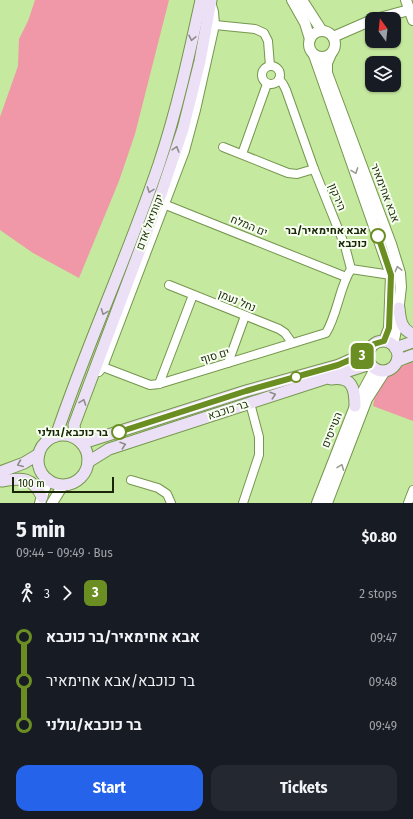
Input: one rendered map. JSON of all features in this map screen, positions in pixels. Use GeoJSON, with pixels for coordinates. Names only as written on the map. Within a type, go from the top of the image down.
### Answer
{"type":"FeatureCollection","features":[{"type":"Feature","properties":{"kind":"main road","name":"יקותיאל אדם"},"geometry":{"type":"LineString","coordinates":[[80,441],[75,433],[74,425],[162,191],[183,129],[200,61],[208,0]]}},
{"type":"Feature","properties":{"kind":"main road","name":"יקותיאל אדם"},"geometry":{"type":"LineString","coordinates":[[56,436],[132,240],[159,164],[185,72],[208,0]]}},
{"type":"Feature","properties":{"kind":"main road"},"geometry":{"type":"LineString","coordinates":[[398,308],[400,322],[407,332],[413,334]]}},
{"type":"Feature","properties":{"kind":"main road"},"geometry":{"type":"LineString","coordinates":[[391,344],[398,353],[397,361],[392,368],[377,368],[368,359],[368,352],[374,344],[413,342]]}},
{"type":"Feature","properties":{"kind":"main road","name":"בר כוכבא"},"geometry":{"type":"LineString","coordinates":[[80,441],[338,365],[368,352]]}},
{"type":"Feature","properties":{"kind":"main road"},"geometry":{"type":"LineString","coordinates":[[397,361],[413,355]]}},
{"type":"Feature","properties":{"kind":"main road","name":"בר כוכבא"},"geometry":{"type":"LineString","coordinates":[[88,462],[110,449],[316,381],[377,368]]}},
{"type":"Feature","properties":{"kind":"main road"},"geometry":{"type":"LineString","coordinates":[[316,381],[337,378],[346,380],[354,389],[355,406]]}},
{"type":"Feature","properties":{"kind":"main road"},"geometry":{"type":"LineString","coordinates":[[66,435],[80,441],[87,451],[88,462],[85,472],[80,478],[71,484],[63,485],[48,479],[40,470],[39,464],[39,454],[44,444],[49,439],[56,436],[66,435]]}},
{"type":"Feature","properties":{"kind":"main road"},"geometry":{"type":"LineString","coordinates":[[1,478],[39,454]]}},
{"type":"Feature","properties":{"kind":"main road"},"geometry":{"type":"LineString","coordinates":[[1,478],[40,470]]}},
{"type":"Feature","properties":{"kind":"main road"},"geometry":{"type":"LineString","coordinates":[[1,478],[23,478],[28,480],[36,486],[41,500]]}},
{"type":"Feature","properties":{"kind":"street"},"geometry":{"type":"LineString","coordinates":[[88,387],[103,367],[166,205],[185,150],[196,110],[215,26],[214,12],[208,0]]}},
{"type":"Feature","properties":{"kind":"street"},"geometry":{"type":"LineString","coordinates":[[292,0],[305,23],[310,38],[310,49],[314,55],[322,57],[331,54],[335,45],[333,37],[329,33],[322,31],[314,33],[310,38]]}},
{"type":"Feature","properties":{"kind":"street"},"geometry":{"type":"LineString","coordinates":[[302,0],[322,31]]}},
{"type":"Feature","properties":{"kind":"street"},"geometry":{"type":"LineString","coordinates":[[392,12],[408,5],[413,20]]}},
{"type":"Feature","properties":{"kind":"street"},"geometry":{"type":"LineString","coordinates":[[333,37],[365,23]]}},
{"type":"Feature","properties":{"kind":"street"},"geometry":{"type":"LineString","coordinates":[[215,26],[254,29],[264,33],[268,40],[270,66]]}},
{"type":"Feature","properties":{"kind":"street","name":"אבא אחימאיר"},"geometry":{"type":"LineString","coordinates":[[331,54],[327,63],[327,73],[391,244],[400,273],[401,287],[396,330],[391,344]]}},
{"type":"Feature","properties":{"kind":"street","name":"אבא אחימאיר"},"geometry":{"type":"LineString","coordinates":[[314,55],[391,275],[389,328],[391,344]]}},
{"type":"Feature","properties":{"kind":"street"},"geometry":{"type":"LineString","coordinates":[[270,66],[275,67],[279,71],[279,79],[273,84],[267,84],[263,80],[263,70],[270,66]]}},
{"type":"Feature","properties":{"kind":"street","name":"הירקון"},"geometry":{"type":"LineString","coordinates":[[279,79],[284,84],[314,169],[345,246],[351,269]]}},
{"type":"Feature","properties":{"kind":"street"},"geometry":{"type":"LineString","coordinates":[[242,154],[267,84]]}},
{"type":"Feature","properties":{"kind":"street"},"geometry":{"type":"LineString","coordinates":[[223,147],[288,173],[297,174],[314,169]]}},
{"type":"Feature","properties":{"kind":"street","name":"ים המלח"},"geometry":{"type":"LineString","coordinates":[[166,205],[346,277]]}},
{"type":"Feature","properties":{"kind":"street"},"geometry":{"type":"LineString","coordinates":[[346,277],[351,269],[391,275]]}},
{"type":"Feature","properties":{"kind":"street","name":"ים סוף"},"geometry":{"type":"LineString","coordinates":[[103,367],[150,385],[159,384],[326,333],[331,325],[346,277]]}},
{"type":"Feature","properties":{"kind":"street","name":"נחל נעמן"},"geometry":{"type":"LineString","coordinates":[[168,285],[279,329],[285,333],[292,343]]}},
{"type":"Feature","properties":{"kind":"street"},"geometry":{"type":"LineString","coordinates":[[159,384],[193,295]]}},
{"type":"Feature","properties":{"kind":"street"},"geometry":{"type":"LineString","coordinates":[[228,363],[245,316]]}},
{"type":"Feature","properties":{"kind":"street","name":"הטייסים"},"geometry":{"type":"LineString","coordinates":[[317,503],[355,406],[377,368]]}},
{"type":"Feature","properties":{"kind":"street","name":"הטייסים"},"geometry":{"type":"LineString","coordinates":[[327,503],[367,399],[377,368]]}},
{"type":"Feature","properties":{"kind":"street"},"geometry":{"type":"LineString","coordinates":[[243,503],[259,455],[259,438],[250,403]]}},
{"type":"Feature","properties":{"kind":"street"},"geometry":{"type":"LineString","coordinates":[[41,500],[48,479]]}},
{"type":"Feature","properties":{"kind":"street"},"geometry":{"type":"LineString","coordinates":[[131,480],[158,488],[166,494],[171,503]]}},
{"type":"Feature","properties":{"kind":"street"},"geometry":{"type":"LineString","coordinates":[[52,503],[63,485]]}},
{"type":"Feature","properties":{"kind":"street"},"geometry":{"type":"LineString","coordinates":[[408,503],[413,490]]}},
{"type":"Feature","properties":{"kind":"shaded area"},"geometry":{"type":"Polygon","coordinates":[[[35,0],[169,0],[135,134],[119,181],[79,278],[33,253],[0,230],[0,117],[18,66],[19,39],[28,21],[35,0]]]}},
{"type":"Feature","properties":{"kind":"shaded area"},"geometry":{"type":"Polygon","coordinates":[[[413,362],[413,421],[373,406],[377,390],[383,380],[402,366],[413,362]]]}},
{"type":"Feature","properties":{"kind":"bus line","name":"3"},"geometry":{"type":"LineString","coordinates":[[119,432],[246,391],[338,365],[368,352],[374,344],[384,341],[389,328],[391,275],[378,236]]}},
{"type":"Feature","properties":{"kind":"place","name":"אבא אחימאיר/בר כוכבא"},"geometry":{"type":"Point","coordinates":[378,236]}},
{"type":"Feature","properties":{"kind":"place","name":"בר כוכבא/גולני"},"geometry":{"type":"Point","coordinates":[119,432]}}]}
